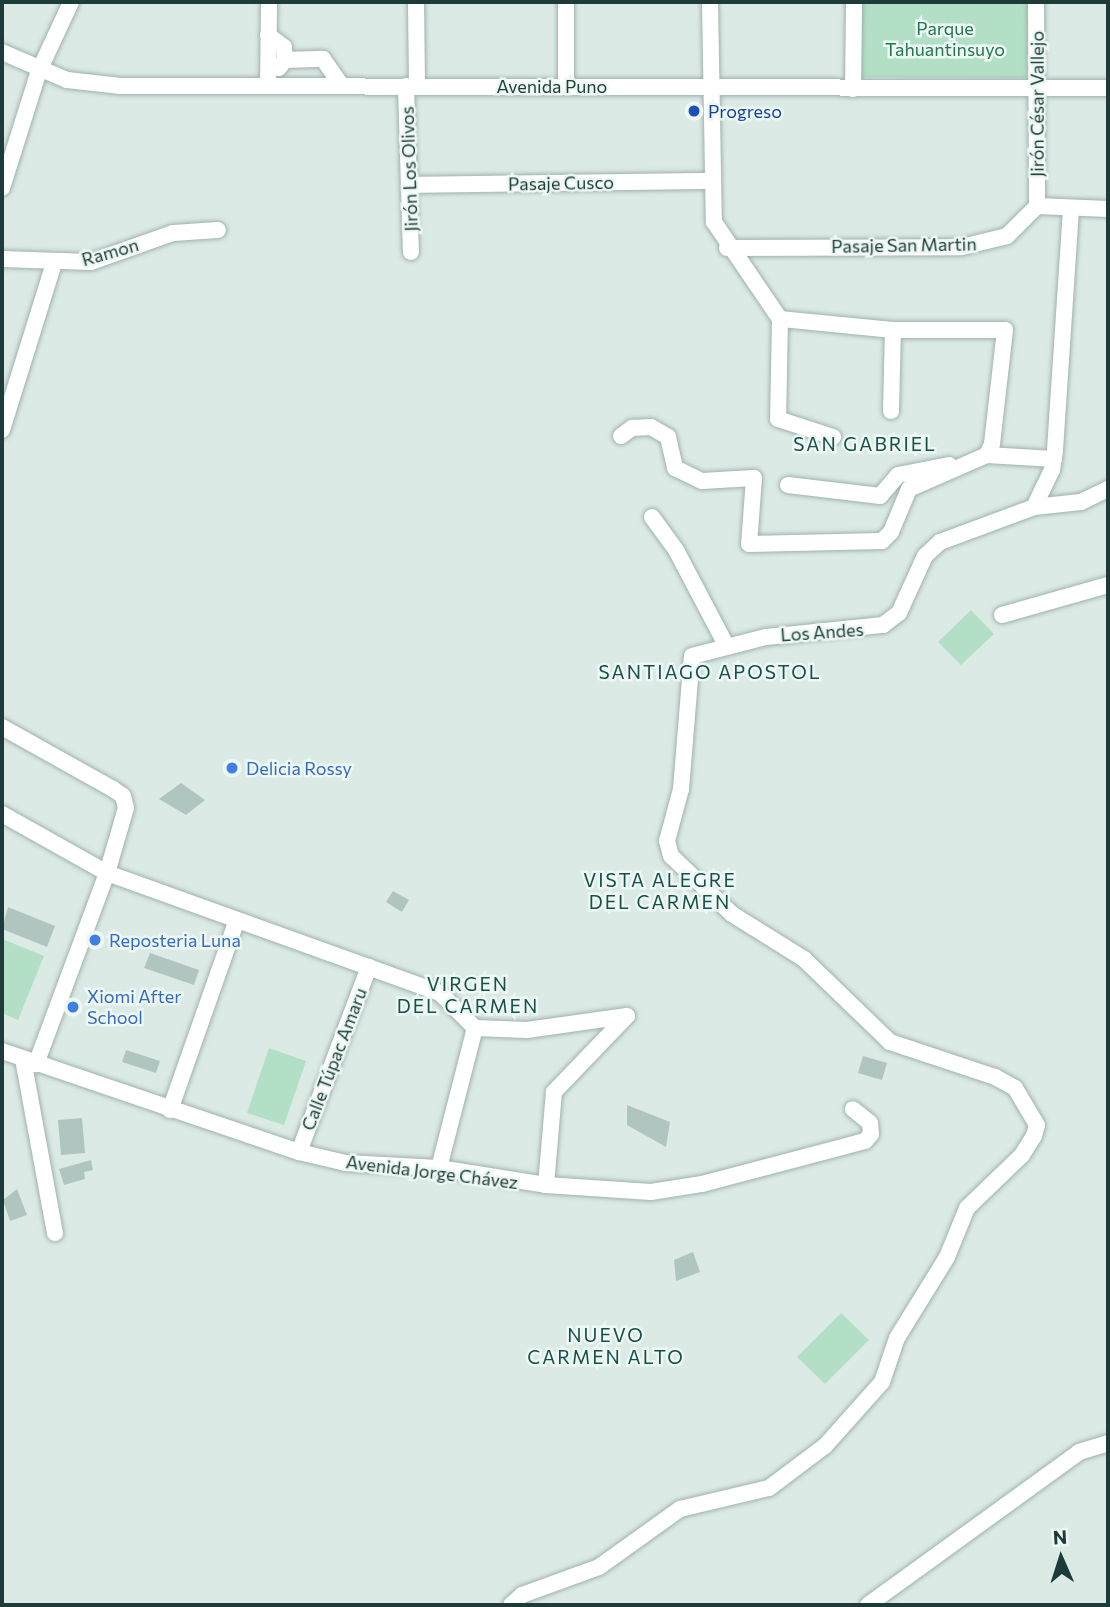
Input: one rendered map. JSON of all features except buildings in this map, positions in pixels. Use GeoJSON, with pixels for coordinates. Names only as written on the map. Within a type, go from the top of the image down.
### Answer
{"type":"FeatureCollection","features":[{"type":"Feature","properties":{"kind":"street"},"geometry":{"type":"LineString","coordinates":[[2,188],[39,71],[71,2]]}},
{"type":"Feature","properties":{"kind":"street"},"geometry":{"type":"LineString","coordinates":[[268,83],[269,2]]}},
{"type":"Feature","properties":{"kind":"street","name":"Jirón Los Olivos"},"geometry":{"type":"LineString","coordinates":[[411,252],[411,86],[416,2]]}},
{"type":"Feature","properties":{"kind":"street"},"geometry":{"type":"LineString","coordinates":[[566,2],[566,86]]}},
{"type":"Feature","properties":{"kind":"street"},"geometry":{"type":"LineString","coordinates":[[710,2],[711,181],[714,222],[727,248],[780,319],[778,419],[832,438]]}},
{"type":"Feature","properties":{"kind":"street"},"geometry":{"type":"LineString","coordinates":[[853,89],[854,2]]}},
{"type":"Feature","properties":{"kind":"street","name":"Jirón César Vallejo"},"geometry":{"type":"LineString","coordinates":[[1036,2],[1037,206]]}},
{"type":"Feature","properties":{"kind":"street"},"geometry":{"type":"LineString","coordinates":[[268,35],[284,47],[285,60],[268,83]]}},
{"type":"Feature","properties":{"kind":"street","name":"Avenida Puno"},"geometry":{"type":"LineString","coordinates":[[2,52],[39,71],[86,84],[268,83],[342,86],[1037,91],[1108,88]]}},
{"type":"Feature","properties":{"kind":"street"},"geometry":{"type":"LineString","coordinates":[[285,60],[323,59],[342,86]]}},
{"type":"Feature","properties":{"kind":"street","name":"Pasaje Cusco"},"geometry":{"type":"LineString","coordinates":[[410,185],[711,181]]}},
{"type":"Feature","properties":{"kind":"street"},"geometry":{"type":"LineString","coordinates":[[1037,206],[1108,209]]}},
{"type":"Feature","properties":{"kind":"street","name":"Pasaje San Martin"},"geometry":{"type":"LineString","coordinates":[[727,248],[985,244],[1007,236],[1037,206]]}},
{"type":"Feature","properties":{"kind":"street"},"geometry":{"type":"LineString","coordinates":[[1034,507],[1054,460],[1071,209]]}},
{"type":"Feature","properties":{"kind":"street","name":"Ramon"},"geometry":{"type":"LineString","coordinates":[[2,259],[54,264],[91,262],[173,233],[218,230]]}},
{"type":"Feature","properties":{"kind":"street"},"geometry":{"type":"LineString","coordinates":[[2,430],[54,264]]}},
{"type":"Feature","properties":{"kind":"street"},"geometry":{"type":"LineString","coordinates":[[621,436],[632,428],[651,427],[668,437],[675,468],[702,481],[754,478],[748,544],[830,539],[871,543],[888,537],[909,489],[979,458],[992,444],[1005,330],[892,330],[780,319]]}},
{"type":"Feature","properties":{"kind":"street"},"geometry":{"type":"LineString","coordinates":[[891,411],[892,330]]}},
{"type":"Feature","properties":{"kind":"street"},"geometry":{"type":"LineString","coordinates":[[788,485],[880,496],[892,479],[912,469],[979,458],[1054,460]]}},
{"type":"Feature","properties":{"kind":"street"},"geometry":{"type":"LineString","coordinates":[[1104,492],[1108,476]]}},
{"type":"Feature","properties":{"kind":"street","name":"Los Andes"},"geometry":{"type":"LineString","coordinates":[[511,1605],[522,1595],[598,1567],[680,1509],[769,1488],[825,1446],[881,1382],[897,1338],[947,1257],[967,1208],[1022,1156],[1037,1125],[1015,1088],[995,1077],[890,1042],[833,982],[732,914],[698,878],[671,856],[667,841],[681,789],[690,663],[696,653],[726,645],[789,633],[883,625],[899,613],[925,556],[940,542],[1034,507],[1081,502],[1104,492]]}},
{"type":"Feature","properties":{"kind":"street"},"geometry":{"type":"LineString","coordinates":[[652,517],[676,550],[726,645]]}},
{"type":"Feature","properties":{"kind":"street"},"geometry":{"type":"LineString","coordinates":[[1002,615],[1108,585]]}},
{"type":"Feature","properties":{"kind":"street"},"geometry":{"type":"LineString","coordinates":[[2,727],[122,796],[126,808],[107,873],[29,1061],[55,1233]]}},
{"type":"Feature","properties":{"kind":"street"},"geometry":{"type":"LineString","coordinates":[[2,814],[107,873],[440,993],[475,1028],[527,1030],[627,1016],[554,1092],[546,1185]]}},
{"type":"Feature","properties":{"kind":"street"},"geometry":{"type":"LineString","coordinates":[[170,1110],[237,920]]}},
{"type":"Feature","properties":{"kind":"street","name":"Calle Túpac Amaru"},"geometry":{"type":"LineString","coordinates":[[299,1152],[369,967]]}},
{"type":"Feature","properties":{"kind":"street"},"geometry":{"type":"LineString","coordinates":[[439,1168],[475,1028]]}},
{"type":"Feature","properties":{"kind":"street","name":"Avenida Jorge Chávez"},"geometry":{"type":"LineString","coordinates":[[2,1051],[299,1152],[346,1163],[439,1168],[546,1185],[651,1192],[702,1184],[865,1141],[871,1134],[870,1123],[853,1109]]}},
{"type":"Feature","properties":{"kind":"street"},"geometry":{"type":"LineString","coordinates":[[868,1605],[1079,1452],[1108,1443]]}},
{"type":"Feature","properties":{"kind":"green space","name":"Parque Tahuantinsuyo"},"geometry":{"type":"Polygon","coordinates":[[[860,2],[1030,2],[1030,78],[860,77],[860,2]]]}},
{"type":"Feature","properties":{"kind":"green space"},"geometry":{"type":"Polygon","coordinates":[[[971,610],[994,634],[961,665],[938,642],[971,610]]]}},
{"type":"Feature","properties":{"kind":"green space"},"geometry":{"type":"Polygon","coordinates":[[[2,939],[44,956],[18,1020],[2,1013],[2,939]]]}},
{"type":"Feature","properties":{"kind":"green space"},"geometry":{"type":"Polygon","coordinates":[[[269,1048],[306,1061],[284,1125],[247,1113],[269,1048]]]}},
{"type":"Feature","properties":{"kind":"green space"},"geometry":{"type":"Polygon","coordinates":[[[841,1313],[869,1340],[825,1384],[797,1357],[841,1313]]]}},
{"type":"Feature","properties":{"kind":"place","name":"Progreso"},"geometry":{"type":"Point","coordinates":[694,111]}},
{"type":"Feature","properties":{"kind":"place","name":"Delicia Rossy"},"geometry":{"type":"Point","coordinates":[232,768]}},
{"type":"Feature","properties":{"kind":"place","name":"Reposteria Luna"},"geometry":{"type":"Point","coordinates":[95,940]}},
{"type":"Feature","properties":{"kind":"place","name":"Xiomi After School"},"geometry":{"type":"Point","coordinates":[73,1007]}},
{"type":"Feature","properties":{"kind":"district","name":"SAN GABRIEL"},"geometry":{"type":"Point","coordinates":[865,444]}},
{"type":"Feature","properties":{"kind":"district","name":"SANTIAGO APOSTOL"},"geometry":{"type":"Point","coordinates":[710,672]}},
{"type":"Feature","properties":{"kind":"district","name":"VISTA ALEGRE DEL CARMEN"},"geometry":{"type":"Point","coordinates":[660,891]}},
{"type":"Feature","properties":{"kind":"district","name":"VIRGEN DEL CARMEN"},"geometry":{"type":"Point","coordinates":[468,995]}},
{"type":"Feature","properties":{"kind":"district","name":"NUEVO CARMEN ALTO"},"geometry":{"type":"Point","coordinates":[606,1346]}}]}
